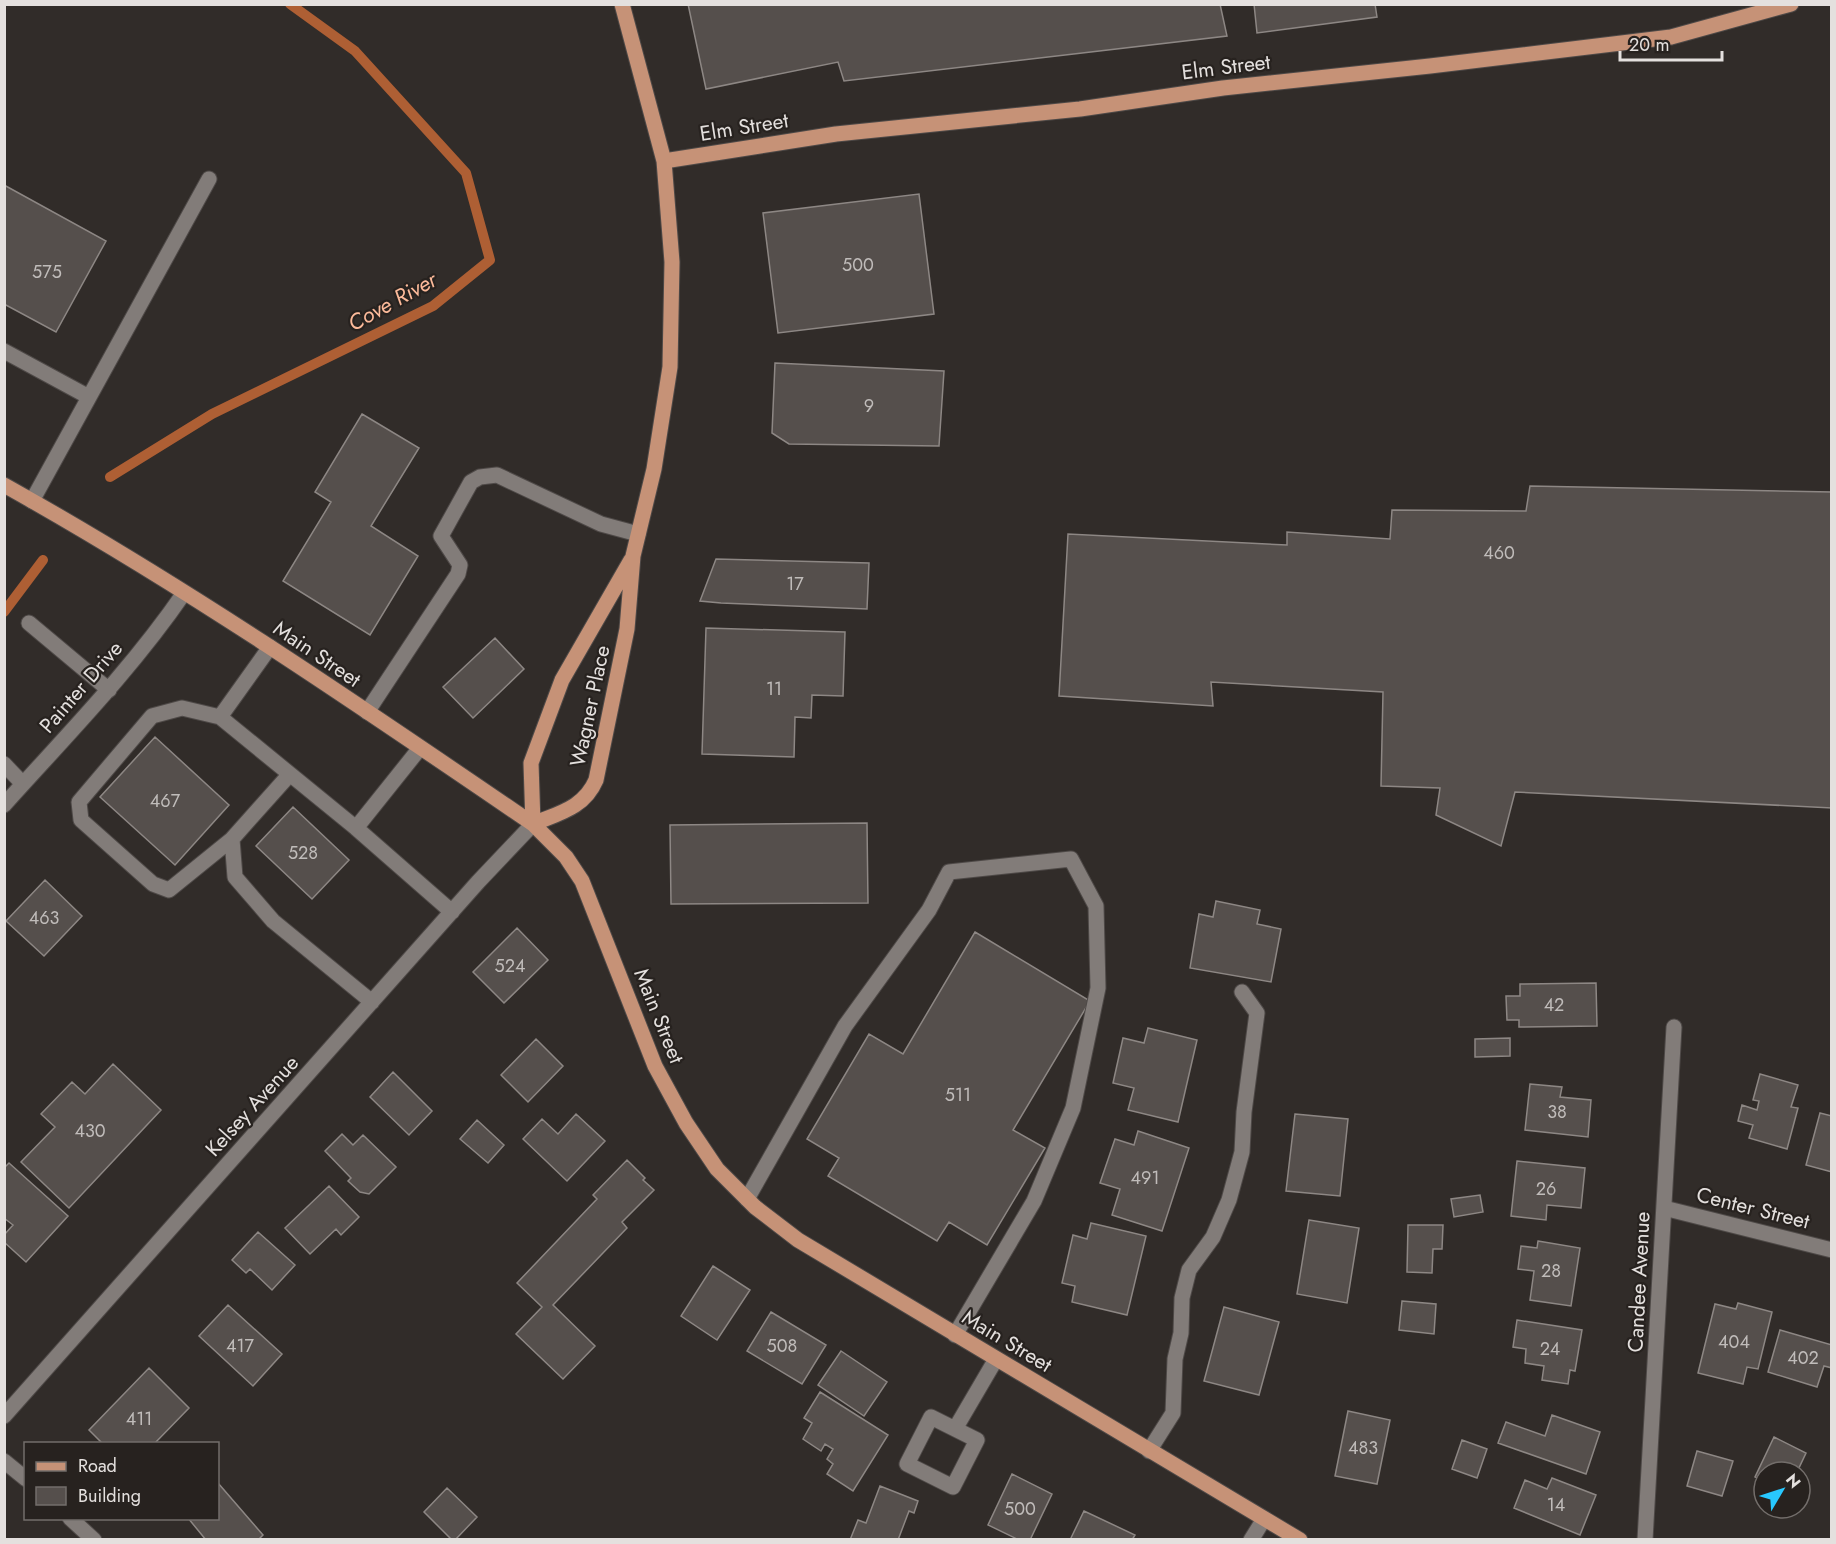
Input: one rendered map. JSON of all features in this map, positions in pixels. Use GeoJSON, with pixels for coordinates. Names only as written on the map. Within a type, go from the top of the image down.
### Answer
{"type":"FeatureCollection","features":[{"type":"Feature","properties":{"kind":"main road","name":"Wagner Place"},"geometry":{"type":"LineString","coordinates":[[622,4],[664,161],[672,262],[670,367],[654,469],[633,556],[627,629],[596,780],[591,792],[579,803],[533,824],[531,763],[562,680],[633,556]]}},
{"type":"Feature","properties":{"kind":"main road","name":"Elm Street"},"geometry":{"type":"LineString","coordinates":[[664,161],[836,134],[1080,109],[1223,88],[1671,37],[1791,4]]}},
{"type":"Feature","properties":{"kind":"main road","name":"Main Street"},"geometry":{"type":"LineString","coordinates":[[4,485],[270,647],[533,824],[566,857],[582,881],[655,1066],[686,1123],[717,1169],[747,1199],[798,1240],[1300,1539]]}},
{"type":"Feature","properties":{"kind":"street"},"geometry":{"type":"LineString","coordinates":[[32,501],[209,179]]}},
{"type":"Feature","properties":{"kind":"street"},"geometry":{"type":"LineString","coordinates":[[4,351],[89,397]]}},
{"type":"Feature","properties":{"kind":"street"},"geometry":{"type":"LineString","coordinates":[[367,712],[458,574],[460,565],[441,536],[471,482],[480,477],[497,476],[601,524],[638,534]]}},
{"type":"Feature","properties":{"kind":"street","name":"Painter Drive"},"geometry":{"type":"LineString","coordinates":[[4,805],[109,690],[158,631],[184,593]]}},
{"type":"Feature","properties":{"kind":"street"},"geometry":{"type":"LineString","coordinates":[[28,623],[109,690]]}},
{"type":"Feature","properties":{"kind":"street"},"geometry":{"type":"LineString","coordinates":[[220,717],[270,647]]}},
{"type":"Feature","properties":{"kind":"street"},"geometry":{"type":"LineString","coordinates":[[290,774],[232,840],[169,890],[153,884],[81,820],[79,802],[152,716],[182,708],[220,717],[290,774],[356,828],[452,912]]}},
{"type":"Feature","properties":{"kind":"street"},"geometry":{"type":"LineString","coordinates":[[356,828],[420,748]]}},
{"type":"Feature","properties":{"kind":"street"},"geometry":{"type":"LineString","coordinates":[[4,764],[23,784]]}},
{"type":"Feature","properties":{"kind":"street","name":"Kelsey Avenue"},"geometry":{"type":"LineString","coordinates":[[4,1416],[533,824]]}},
{"type":"Feature","properties":{"kind":"street"},"geometry":{"type":"LineString","coordinates":[[232,840],[235,877],[273,921],[372,1002]]}},
{"type":"Feature","properties":{"kind":"street"},"geometry":{"type":"LineString","coordinates":[[747,1199],[845,1026],[929,910],[949,872],[1071,860],[1096,906],[1098,988],[1073,1108],[1034,1201],[956,1335]]}},
{"type":"Feature","properties":{"kind":"street"},"geometry":{"type":"LineString","coordinates":[[1149,1451],[1173,1413],[1175,1359],[1181,1333],[1182,1298],[1189,1270],[1213,1237],[1229,1200],[1242,1152],[1244,1112],[1257,1013],[1242,992]]}},
{"type":"Feature","properties":{"kind":"street","name":"Candee Avenue"},"geometry":{"type":"LineString","coordinates":[[1645,1539],[1674,1027]]}},
{"type":"Feature","properties":{"kind":"street","name":"Center Street"},"geometry":{"type":"LineString","coordinates":[[1664,1208],[1832,1250]]}},
{"type":"Feature","properties":{"kind":"street"},"geometry":{"type":"LineString","coordinates":[[955,1429],[996,1359]]}},
{"type":"Feature","properties":{"kind":"street"},"geometry":{"type":"LineString","coordinates":[[931,1417],[955,1429],[977,1440],[953,1487],[907,1464],[931,1417]]}},
{"type":"Feature","properties":{"kind":"street"},"geometry":{"type":"LineString","coordinates":[[4,1461],[24,1477]]}},
{"type":"Feature","properties":{"kind":"street"},"geometry":{"type":"LineString","coordinates":[[1251,1539],[1264,1519]]}},
{"type":"Feature","properties":{"kind":"street"},"geometry":{"type":"LineString","coordinates":[[72,1520],[94,1539]]}},
{"type":"Feature","properties":{"kind":"building"},"geometry":{"type":"Polygon","coordinates":[[[688,4],[1220,4],[1227,36],[844,81],[838,62],[706,89],[688,4]]]}},
{"type":"Feature","properties":{"kind":"building"},"geometry":{"type":"Polygon","coordinates":[[[1254,4],[1375,4],[1377,17],[1257,33],[1254,4]]]}},
{"type":"Feature","properties":{"kind":"building"},"geometry":{"type":"Polygon","coordinates":[[[4,185],[106,241],[56,332],[4,304],[4,185]]]}},
{"type":"Feature","properties":{"kind":"building"},"geometry":{"type":"Polygon","coordinates":[[[919,194],[934,314],[778,333],[763,213],[919,194]]]}},
{"type":"Feature","properties":{"kind":"building"},"geometry":{"type":"Polygon","coordinates":[[[775,363],[944,371],[939,446],[789,444],[772,433],[775,363]]]}},
{"type":"Feature","properties":{"kind":"building"},"geometry":{"type":"Polygon","coordinates":[[[362,414],[419,448],[371,526],[418,556],[370,635],[283,581],[331,502],[315,492],[362,414]]]}},
{"type":"Feature","properties":{"kind":"building"},"geometry":{"type":"Polygon","coordinates":[[[1530,486],[1832,492],[1832,808],[1515,792],[1501,846],[1436,815],[1440,788],[1381,786],[1383,692],[1211,682],[1213,706],[1059,696],[1068,534],[1287,545],[1287,532],[1390,539],[1392,510],[1526,511],[1530,486]]]}},
{"type":"Feature","properties":{"kind":"building"},"geometry":{"type":"Polygon","coordinates":[[[716,559],[869,563],[867,609],[700,601],[716,559]]]}},
{"type":"Feature","properties":{"kind":"building"},"geometry":{"type":"Polygon","coordinates":[[[706,628],[845,632],[843,696],[812,695],[811,718],[795,717],[794,757],[702,754],[706,628]]]}},
{"type":"Feature","properties":{"kind":"building"},"geometry":{"type":"Polygon","coordinates":[[[495,638],[524,669],[473,718],[443,687],[495,638]]]}},
{"type":"Feature","properties":{"kind":"building"},"geometry":{"type":"Polygon","coordinates":[[[155,737],[229,805],[175,865],[100,797],[155,737]]]}},
{"type":"Feature","properties":{"kind":"building"},"geometry":{"type":"Polygon","coordinates":[[[293,807],[349,860],[312,899],[256,846],[293,807]]]}},
{"type":"Feature","properties":{"kind":"building"},"geometry":{"type":"Polygon","coordinates":[[[867,823],[868,903],[671,904],[670,825],[867,823]]]}},
{"type":"Feature","properties":{"kind":"building"},"geometry":{"type":"Polygon","coordinates":[[[45,880],[82,916],[44,956],[6,921],[45,880]]]}},
{"type":"Feature","properties":{"kind":"building"},"geometry":{"type":"Polygon","coordinates":[[[1216,901],[1260,910],[1257,924],[1281,929],[1271,982],[1190,968],[1199,914],[1213,917],[1216,901]]]}},
{"type":"Feature","properties":{"kind":"building"},"geometry":{"type":"Polygon","coordinates":[[[517,928],[548,960],[504,1003],[473,972],[517,928]]]}},
{"type":"Feature","properties":{"kind":"building"},"geometry":{"type":"Polygon","coordinates":[[[975,932],[1090,1001],[1013,1130],[1045,1148],[987,1245],[949,1222],[937,1241],[828,1176],[839,1158],[807,1139],[869,1034],[903,1054],[975,932]]]}},
{"type":"Feature","properties":{"kind":"building"},"geometry":{"type":"Polygon","coordinates":[[[1596,983],[1597,1026],[1519,1027],[1519,1020],[1507,1020],[1506,996],[1520,996],[1520,984],[1596,983]]]}},
{"type":"Feature","properties":{"kind":"building"},"geometry":{"type":"Polygon","coordinates":[[[1148,1028],[1197,1040],[1178,1122],[1128,1110],[1134,1088],[1113,1083],[1123,1038],[1144,1043],[1148,1028]]]}},
{"type":"Feature","properties":{"kind":"building"},"geometry":{"type":"Polygon","coordinates":[[[1510,1038],[1510,1056],[1475,1057],[1475,1039],[1510,1038]]]}},
{"type":"Feature","properties":{"kind":"building"},"geometry":{"type":"Polygon","coordinates":[[[536,1039],[563,1066],[528,1102],[501,1075],[536,1039]]]}},
{"type":"Feature","properties":{"kind":"building"},"geometry":{"type":"Polygon","coordinates":[[[113,1064],[161,1110],[69,1208],[21,1162],[55,1127],[41,1114],[72,1082],[85,1094],[113,1064]]]}},
{"type":"Feature","properties":{"kind":"building"},"geometry":{"type":"Polygon","coordinates":[[[393,1072],[432,1111],[409,1135],[370,1097],[393,1072]]]}},
{"type":"Feature","properties":{"kind":"building"},"geometry":{"type":"Polygon","coordinates":[[[1760,1074],[1798,1085],[1791,1107],[1798,1108],[1787,1149],[1749,1138],[1753,1125],[1738,1121],[1742,1105],[1757,1110],[1759,1101],[1753,1100],[1760,1074]]]}},
{"type":"Feature","properties":{"kind":"building"},"geometry":{"type":"Polygon","coordinates":[[[1530,1084],[1562,1087],[1560,1097],[1591,1100],[1588,1137],[1525,1130],[1530,1084]]]}},
{"type":"Feature","properties":{"kind":"building"},"geometry":{"type":"Polygon","coordinates":[[[1820,1113],[1832,1116],[1832,1172],[1806,1165],[1820,1113]]]}},
{"type":"Feature","properties":{"kind":"building"},"geometry":{"type":"Polygon","coordinates":[[[576,1114],[605,1141],[567,1181],[523,1139],[542,1119],[558,1134],[576,1114]]]}},
{"type":"Feature","properties":{"kind":"building"},"geometry":{"type":"Polygon","coordinates":[[[1295,1114],[1348,1119],[1340,1196],[1286,1191],[1295,1114]]]}},
{"type":"Feature","properties":{"kind":"building"},"geometry":{"type":"Polygon","coordinates":[[[477,1120],[504,1145],[488,1163],[460,1139],[477,1120]]]}},
{"type":"Feature","properties":{"kind":"building"},"geometry":{"type":"Polygon","coordinates":[[[1138,1131],[1189,1148],[1162,1231],[1112,1215],[1120,1189],[1100,1183],[1115,1139],[1134,1145],[1138,1131]]]}},
{"type":"Feature","properties":{"kind":"building"},"geometry":{"type":"Polygon","coordinates":[[[342,1134],[353,1145],[363,1135],[396,1167],[369,1194],[360,1192],[348,1181],[351,1178],[325,1151],[342,1134]]]}},
{"type":"Feature","properties":{"kind":"building"},"geometry":{"type":"Polygon","coordinates":[[[627,1160],[654,1190],[622,1222],[627,1228],[553,1305],[595,1346],[563,1379],[516,1334],[542,1307],[517,1283],[597,1199],[593,1195],[627,1160]]]}},
{"type":"Feature","properties":{"kind":"building"},"geometry":{"type":"Polygon","coordinates":[[[1517,1161],[1585,1168],[1581,1208],[1547,1205],[1546,1220],[1511,1216],[1517,1161]]]}},
{"type":"Feature","properties":{"kind":"building"},"geometry":{"type":"Polygon","coordinates":[[[9,1163],[68,1216],[26,1262],[4,1242],[4,1235],[13,1225],[4,1218],[4,1168],[9,1163]]]}},
{"type":"Feature","properties":{"kind":"building"},"geometry":{"type":"Polygon","coordinates":[[[329,1186],[359,1217],[341,1235],[336,1229],[310,1254],[285,1228],[329,1186]]]}},
{"type":"Feature","properties":{"kind":"building"},"geometry":{"type":"Polygon","coordinates":[[[1480,1195],[1483,1212],[1454,1217],[1451,1199],[1480,1195]]]}},
{"type":"Feature","properties":{"kind":"building"},"geometry":{"type":"Polygon","coordinates":[[[1309,1220],[1359,1228],[1347,1303],[1297,1294],[1309,1220]]]}},
{"type":"Feature","properties":{"kind":"building"},"geometry":{"type":"Polygon","coordinates":[[[1091,1223],[1146,1236],[1127,1315],[1072,1302],[1075,1286],[1062,1283],[1073,1235],[1087,1239],[1091,1223]]]}},
{"type":"Feature","properties":{"kind":"building"},"geometry":{"type":"Polygon","coordinates":[[[1408,1225],[1443,1225],[1442,1249],[1433,1249],[1432,1273],[1407,1272],[1408,1225]]]}},
{"type":"Feature","properties":{"kind":"building"},"geometry":{"type":"Polygon","coordinates":[[[258,1232],[295,1265],[272,1290],[250,1269],[246,1273],[232,1260],[258,1232]]]}},
{"type":"Feature","properties":{"kind":"building"},"geometry":{"type":"Polygon","coordinates":[[[1538,1241],[1580,1248],[1571,1306],[1530,1300],[1534,1271],[1518,1269],[1521,1246],[1537,1248],[1538,1241]]]}},
{"type":"Feature","properties":{"kind":"building"},"geometry":{"type":"Polygon","coordinates":[[[713,1266],[750,1290],[717,1340],[681,1316],[713,1266]]]}},
{"type":"Feature","properties":{"kind":"building"},"geometry":{"type":"Polygon","coordinates":[[[1402,1301],[1436,1304],[1434,1334],[1399,1330],[1402,1301]]]}},
{"type":"Feature","properties":{"kind":"building"},"geometry":{"type":"Polygon","coordinates":[[[1738,1303],[1772,1312],[1758,1369],[1747,1367],[1743,1384],[1698,1373],[1715,1304],[1736,1309],[1738,1303]]]}},
{"type":"Feature","properties":{"kind":"building"},"geometry":{"type":"Polygon","coordinates":[[[228,1305],[282,1354],[253,1386],[199,1336],[228,1305]]]}},
{"type":"Feature","properties":{"kind":"building"},"geometry":{"type":"Polygon","coordinates":[[[1224,1307],[1279,1322],[1259,1395],[1204,1381],[1224,1307]]]}},
{"type":"Feature","properties":{"kind":"building"},"geometry":{"type":"Polygon","coordinates":[[[771,1312],[826,1345],[802,1384],[747,1351],[771,1312]]]}},
{"type":"Feature","properties":{"kind":"building"},"geometry":{"type":"Polygon","coordinates":[[[1517,1320],[1582,1330],[1575,1371],[1570,1370],[1568,1384],[1542,1380],[1544,1366],[1525,1363],[1526,1349],[1513,1347],[1517,1320]]]}},
{"type":"Feature","properties":{"kind":"building"},"geometry":{"type":"Polygon","coordinates":[[[1780,1330],[1832,1345],[1832,1368],[1824,1366],[1817,1387],[1768,1372],[1780,1330]]]}},
{"type":"Feature","properties":{"kind":"building"},"geometry":{"type":"Polygon","coordinates":[[[841,1351],[887,1382],[864,1416],[818,1385],[841,1351]]]}},
{"type":"Feature","properties":{"kind":"building"},"geometry":{"type":"Polygon","coordinates":[[[149,1368],[189,1408],[156,1442],[101,1442],[89,1430],[149,1368]]]}},
{"type":"Feature","properties":{"kind":"building"},"geometry":{"type":"Polygon","coordinates":[[[820,1392],[888,1435],[853,1491],[827,1474],[833,1464],[827,1459],[833,1449],[825,1444],[821,1451],[803,1439],[812,1423],[804,1418],[820,1392]]]}},
{"type":"Feature","properties":{"kind":"building"},"geometry":{"type":"Polygon","coordinates":[[[1348,1411],[1390,1420],[1377,1484],[1335,1476],[1348,1411]]]}},
{"type":"Feature","properties":{"kind":"building"},"geometry":{"type":"Polygon","coordinates":[[[1552,1415],[1600,1432],[1586,1474],[1498,1443],[1506,1422],[1545,1436],[1552,1415]]]}},
{"type":"Feature","properties":{"kind":"building"},"geometry":{"type":"Polygon","coordinates":[[[1774,1437],[1806,1453],[1803,1460],[1763,1460],[1774,1437]]]}},
{"type":"Feature","properties":{"kind":"building"},"geometry":{"type":"Polygon","coordinates":[[[1462,1440],[1487,1449],[1477,1478],[1452,1469],[1462,1440]]]}},
{"type":"Feature","properties":{"kind":"building"},"geometry":{"type":"Polygon","coordinates":[[[1697,1451],[1733,1461],[1722,1496],[1687,1486],[1697,1451]]]}},
{"type":"Feature","properties":{"kind":"building"},"geometry":{"type":"Polygon","coordinates":[[[1012,1474],[1052,1494],[1030,1540],[1019,1540],[988,1525],[1012,1474]]]}},
{"type":"Feature","properties":{"kind":"building"},"geometry":{"type":"Polygon","coordinates":[[[1552,1478],[1596,1495],[1580,1535],[1514,1508],[1525,1480],[1547,1489],[1552,1478]]]}},
{"type":"Feature","properties":{"kind":"building"},"geometry":{"type":"Polygon","coordinates":[[[219,1484],[263,1535],[258,1540],[206,1540],[190,1520],[219,1520],[219,1484]]]}},
{"type":"Feature","properties":{"kind":"building"},"geometry":{"type":"Polygon","coordinates":[[[880,1486],[918,1501],[914,1513],[909,1511],[898,1540],[850,1540],[858,1520],[866,1523],[880,1486]]]}},
{"type":"Feature","properties":{"kind":"building"},"geometry":{"type":"Polygon","coordinates":[[[447,1488],[477,1517],[455,1540],[452,1540],[424,1512],[447,1488]]]}},
{"type":"Feature","properties":{"kind":"building"},"geometry":{"type":"Polygon","coordinates":[[[1084,1511],[1135,1535],[1132,1540],[1070,1540],[1084,1511]]]}},
{"type":"Feature","properties":{"kind":"waterway","name":"Cove River"},"geometry":{"type":"LineString","coordinates":[[110,477],[212,414],[433,306],[490,260],[466,173],[355,51],[290,4]]}},
{"type":"Feature","properties":{"kind":"waterway","name":"Cove River"},"geometry":{"type":"LineString","coordinates":[[4,612],[43,560]]}}]}
